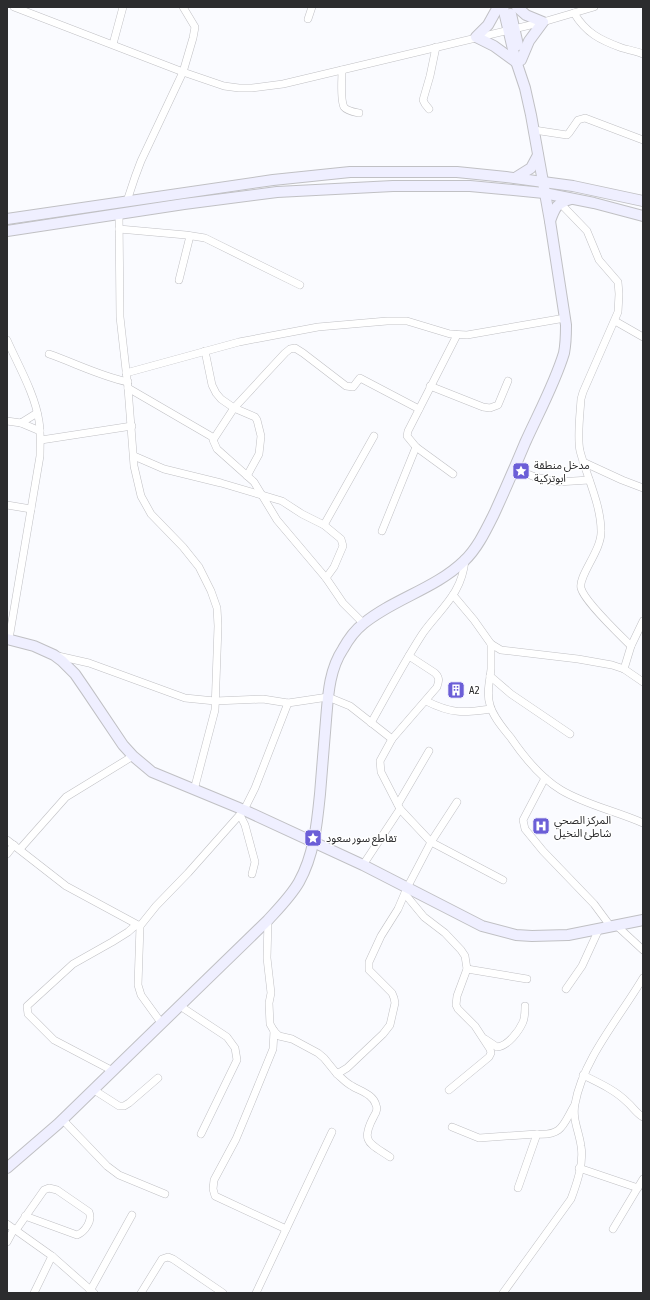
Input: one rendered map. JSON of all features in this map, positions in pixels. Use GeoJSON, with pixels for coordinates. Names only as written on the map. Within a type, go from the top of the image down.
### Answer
{"type":"FeatureCollection","features":[{"type":"Feature","properties":{"kind":"street"},"geometry":{"type":"LineString","coordinates":[[14,7],[183,72],[224,86],[239,88],[283,84],[476,37],[512,30],[594,7]]}},
{"type":"Feature","properties":{"kind":"street"},"geometry":{"type":"LineString","coordinates":[[113,44],[123,7]]}},
{"type":"Feature","properties":{"kind":"street"},"geometry":{"type":"LineString","coordinates":[[127,201],[141,161],[183,72],[193,38],[194,27],[183,7]]}},
{"type":"Feature","properties":{"kind":"street"},"geometry":{"type":"LineString","coordinates":[[308,19],[312,7]]}},
{"type":"Feature","properties":{"kind":"street"},"geometry":{"type":"LineString","coordinates":[[476,37],[488,25],[498,7]]}},
{"type":"Feature","properties":{"kind":"street"},"geometry":{"type":"LineString","coordinates":[[503,7],[512,30]]}},
{"type":"Feature","properties":{"kind":"street"},"geometry":{"type":"LineString","coordinates":[[7,1168],[63,1120],[162,1024],[268,920],[299,883],[314,842],[328,697],[335,664],[350,638],[364,624],[434,582],[464,560],[479,542],[488,526],[514,470],[562,359],[566,334],[565,318],[550,221],[534,130],[512,30],[510,7]]}},
{"type":"Feature","properties":{"kind":"street"},"geometry":{"type":"LineString","coordinates":[[517,7],[526,15],[543,22]]}},
{"type":"Feature","properties":{"kind":"street"},"geometry":{"type":"LineString","coordinates":[[574,13],[583,27],[592,34],[623,48],[643,54]]}},
{"type":"Feature","properties":{"kind":"street"},"geometry":{"type":"LineString","coordinates":[[519,61],[528,41],[543,22]]}},
{"type":"Feature","properties":{"kind":"street"},"geometry":{"type":"LineString","coordinates":[[476,37],[519,61]]}},
{"type":"Feature","properties":{"kind":"street"},"geometry":{"type":"LineString","coordinates":[[429,109],[423,100],[436,47]]}},
{"type":"Feature","properties":{"kind":"street"},"geometry":{"type":"LineString","coordinates":[[342,70],[342,98],[344,107],[348,110],[359,113]]}},
{"type":"Feature","properties":{"kind":"street"},"geometry":{"type":"LineString","coordinates":[[534,130],[567,135],[578,120],[585,118],[643,140]]}},
{"type":"Feature","properties":{"kind":"street"},"geometry":{"type":"LineString","coordinates":[[515,178],[531,168],[538,155]]}},
{"type":"Feature","properties":{"kind":"street"},"geometry":{"type":"LineString","coordinates":[[7,219],[273,180],[350,172],[457,172],[543,181],[643,201]]}},
{"type":"Feature","properties":{"kind":"street"},"geometry":{"type":"LineString","coordinates":[[7,230],[277,192],[393,186],[470,186],[544,193],[594,203],[643,216]]}},
{"type":"Feature","properties":{"kind":"street"},"geometry":{"type":"LineString","coordinates":[[550,221],[553,210],[560,203],[571,199]]}},
{"type":"Feature","properties":{"kind":"street"},"geometry":{"type":"LineString","coordinates":[[560,203],[587,231],[599,260],[618,282],[618,312],[581,399],[580,450],[594,496],[602,532],[598,548],[584,574],[580,587],[603,617],[631,646]]}},
{"type":"Feature","properties":{"kind":"street"},"geometry":{"type":"LineString","coordinates":[[119,214],[120,318],[137,481],[141,496],[146,506],[159,524],[183,548],[199,567],[217,608],[218,626],[214,717],[194,790]]}},
{"type":"Feature","properties":{"kind":"street"},"geometry":{"type":"LineString","coordinates":[[119,230],[205,238],[300,285]]}},
{"type":"Feature","properties":{"kind":"street"},"geometry":{"type":"LineString","coordinates":[[179,280],[190,236]]}},
{"type":"Feature","properties":{"kind":"street"},"geometry":{"type":"LineString","coordinates":[[126,373],[239,342],[305,330],[387,321],[407,321],[457,335],[484,333],[565,318]]}},
{"type":"Feature","properties":{"kind":"street"},"geometry":{"type":"LineString","coordinates":[[615,321],[643,338]]}},
{"type":"Feature","properties":{"kind":"street"},"geometry":{"type":"LineString","coordinates":[[452,474],[416,447],[407,436],[430,386],[457,335]]}},
{"type":"Feature","properties":{"kind":"street"},"geometry":{"type":"LineString","coordinates":[[7,340],[37,413],[41,440],[40,456],[8,639],[34,646],[54,655],[89,663],[185,698],[215,701],[263,699],[288,703],[328,697],[350,706],[392,739]]}},
{"type":"Feature","properties":{"kind":"street"},"geometry":{"type":"LineString","coordinates":[[364,624],[343,603],[326,578],[277,520],[264,496],[254,482],[217,449],[214,444],[214,438],[234,408],[285,353],[290,349],[295,348],[304,353],[346,386],[353,387],[360,378],[419,409]]}},
{"type":"Feature","properties":{"kind":"street"},"geometry":{"type":"LineString","coordinates":[[205,351],[212,385],[221,399],[234,408],[255,417],[259,426],[261,436],[259,454],[248,476]]}},
{"type":"Feature","properties":{"kind":"street"},"geometry":{"type":"LineString","coordinates":[[49,354],[128,385],[214,438]]}},
{"type":"Feature","properties":{"kind":"street"},"geometry":{"type":"LineString","coordinates":[[430,386],[483,407],[490,408],[498,405],[508,381]]}},
{"type":"Feature","properties":{"kind":"street"},"geometry":{"type":"LineString","coordinates":[[21,423],[37,413]]}},
{"type":"Feature","properties":{"kind":"street"},"geometry":{"type":"LineString","coordinates":[[7,421],[21,423],[40,431]]}},
{"type":"Feature","properties":{"kind":"street"},"geometry":{"type":"LineString","coordinates":[[41,440],[132,426]]}},
{"type":"Feature","properties":{"kind":"street"},"geometry":{"type":"LineString","coordinates":[[324,525],[374,436]]}},
{"type":"Feature","properties":{"kind":"street"},"geometry":{"type":"LineString","coordinates":[[382,531],[416,447]]}},
{"type":"Feature","properties":{"kind":"street"},"geometry":{"type":"LineString","coordinates":[[134,456],[164,469],[220,483],[282,502],[324,525],[341,539],[343,546],[334,567],[326,578]]}},
{"type":"Feature","properties":{"kind":"street"},"geometry":{"type":"LineString","coordinates":[[584,462],[643,488]]}},
{"type":"Feature","properties":{"kind":"street"},"geometry":{"type":"LineString","coordinates":[[514,470],[535,477],[558,482],[589,480]]}},
{"type":"Feature","properties":{"kind":"street"},"geometry":{"type":"LineString","coordinates":[[7,505],[31,509]]}},
{"type":"Feature","properties":{"kind":"street"},"geometry":{"type":"LineString","coordinates":[[371,723],[409,656],[424,633],[453,596],[460,584],[464,570],[464,560]]}},
{"type":"Feature","properties":{"kind":"street"},"geometry":{"type":"LineString","coordinates":[[453,596],[474,620],[491,644],[501,650],[578,659],[612,665],[624,669],[643,682]]}},
{"type":"Feature","properties":{"kind":"street"},"geometry":{"type":"LineString","coordinates":[[624,669],[631,646],[643,621]]}},
{"type":"Feature","properties":{"kind":"street"},"geometry":{"type":"LineString","coordinates":[[491,644],[488,697],[491,709],[513,742],[537,771],[561,790],[579,799],[643,823]]}},
{"type":"Feature","properties":{"kind":"street"},"geometry":{"type":"LineString","coordinates":[[54,655],[74,674],[114,733],[133,756],[152,772],[242,813],[314,842],[363,865],[406,891],[482,926],[516,936],[568,935],[643,920]]}},
{"type":"Feature","properties":{"kind":"street"},"geometry":{"type":"LineString","coordinates":[[409,656],[438,676],[440,680],[437,687],[426,701],[392,739],[380,761],[379,767],[385,782],[399,807],[431,842],[503,880]]}},
{"type":"Feature","properties":{"kind":"street"},"geometry":{"type":"LineString","coordinates":[[490,676],[511,694],[570,734]]}},
{"type":"Feature","properties":{"kind":"street"},"geometry":{"type":"LineString","coordinates":[[426,701],[450,712],[472,712],[491,709]]}},
{"type":"Feature","properties":{"kind":"street"},"geometry":{"type":"LineString","coordinates":[[113,1071],[54,1040],[28,1014],[26,1010],[27,1006],[73,964],[138,926],[242,813],[255,788],[288,703]]}},
{"type":"Feature","properties":{"kind":"street"},"geometry":{"type":"LineString","coordinates":[[363,865],[399,807],[429,751]]}},
{"type":"Feature","properties":{"kind":"street"},"geometry":{"type":"LineString","coordinates":[[7,854],[17,847],[66,797],[133,756]]}},
{"type":"Feature","properties":{"kind":"street"},"geometry":{"type":"LineString","coordinates":[[544,778],[523,820],[525,829],[543,851],[614,926],[643,950]]}},
{"type":"Feature","properties":{"kind":"street"},"geometry":{"type":"LineString","coordinates":[[337,1074],[356,1060],[383,1034],[390,1025],[395,1003],[394,998],[392,993],[369,970],[368,966],[373,953],[398,909],[431,842],[457,802]]}},
{"type":"Feature","properties":{"kind":"street"},"geometry":{"type":"LineString","coordinates":[[242,813],[255,862],[252,874]]}},
{"type":"Feature","properties":{"kind":"street"},"geometry":{"type":"LineString","coordinates":[[7,840],[66,886],[138,926]]}},
{"type":"Feature","properties":{"kind":"street"},"geometry":{"type":"LineString","coordinates":[[406,891],[424,917],[440,929],[465,956],[467,969],[457,996],[456,1005],[484,1038],[491,1053],[489,1057],[449,1090]]}},
{"type":"Feature","properties":{"kind":"street"},"geometry":{"type":"LineString","coordinates":[[268,920],[267,958],[270,982],[270,1024],[279,1036],[292,1039],[318,1053],[337,1074],[352,1086],[363,1091],[375,1101],[377,1106],[376,1112],[368,1126],[366,1136],[370,1143],[390,1157]]}},
{"type":"Feature","properties":{"kind":"street"},"geometry":{"type":"LineString","coordinates":[[138,926],[138,985],[141,996],[162,1024]]}},
{"type":"Feature","properties":{"kind":"street"},"geometry":{"type":"LineString","coordinates":[[566,989],[582,966],[599,929]]}},
{"type":"Feature","properties":{"kind":"street"},"geometry":{"type":"LineString","coordinates":[[467,969],[527,979]]}},
{"type":"Feature","properties":{"kind":"street"},"geometry":{"type":"LineString","coordinates":[[503,1293],[571,1199],[577,1182],[581,1147],[575,1125],[574,1114],[579,1087],[583,1075],[594,1055],[643,978]]}},
{"type":"Feature","properties":{"kind":"street"},"geometry":{"type":"LineString","coordinates":[[180,1006],[227,1037],[235,1048],[237,1060],[201,1134]]}},
{"type":"Feature","properties":{"kind":"street"},"geometry":{"type":"LineString","coordinates":[[484,1038],[497,1047],[505,1044],[523,1023],[525,1006]]}},
{"type":"Feature","properties":{"kind":"street"},"geometry":{"type":"LineString","coordinates":[[274,1031],[273,1049],[236,1139],[214,1180],[213,1189],[215,1196],[286,1229]]}},
{"type":"Feature","properties":{"kind":"street"},"geometry":{"type":"LineString","coordinates":[[583,1075],[617,1094],[627,1102],[637,1114],[643,1117]]}},
{"type":"Feature","properties":{"kind":"street"},"geometry":{"type":"LineString","coordinates":[[94,1090],[119,1106],[124,1106],[129,1104],[158,1078]]}},
{"type":"Feature","properties":{"kind":"street"},"geometry":{"type":"LineString","coordinates":[[452,1127],[479,1138],[552,1134],[561,1129],[575,1104]]}},
{"type":"Feature","properties":{"kind":"street"},"geometry":{"type":"LineString","coordinates":[[63,1120],[107,1166],[119,1175],[165,1194]]}},
{"type":"Feature","properties":{"kind":"street"},"geometry":{"type":"LineString","coordinates":[[256,1293],[332,1132]]}},
{"type":"Feature","properties":{"kind":"street"},"geometry":{"type":"LineString","coordinates":[[518,1188],[536,1134]]}},
{"type":"Feature","properties":{"kind":"street"},"geometry":{"type":"LineString","coordinates":[[579,1168],[638,1188]]}},
{"type":"Feature","properties":{"kind":"street"},"geometry":{"type":"LineString","coordinates":[[613,1229],[643,1179]]}},
{"type":"Feature","properties":{"kind":"street"},"geometry":{"type":"LineString","coordinates":[[7,1242],[15,1229],[44,1190],[49,1188],[57,1190],[89,1212],[91,1216],[83,1233],[77,1236],[25,1216]]}},
{"type":"Feature","properties":{"kind":"street"},"geometry":{"type":"LineString","coordinates":[[7,1224],[52,1256],[92,1292],[132,1214]]}},
{"type":"Feature","properties":{"kind":"street"},"geometry":{"type":"LineString","coordinates":[[34,1293],[52,1256]]}},
{"type":"Feature","properties":{"kind":"street"},"geometry":{"type":"LineString","coordinates":[[141,1293],[162,1258],[168,1257],[223,1293]]}},
{"type":"Feature","properties":{"kind":"place","name":"مدخل منطقة ابوتركية"},"geometry":{"type":"Point","coordinates":[521,471]}},
{"type":"Feature","properties":{"kind":"place","name":"A2"},"geometry":{"type":"Point","coordinates":[456,690]}},
{"type":"Feature","properties":{"kind":"place","name":"المركز الصحي شاطئ النخيل"},"geometry":{"type":"Point","coordinates":[541,826]}},
{"type":"Feature","properties":{"kind":"place","name":"تقاطع سور سعود"},"geometry":{"type":"Point","coordinates":[313,838]}}]}
